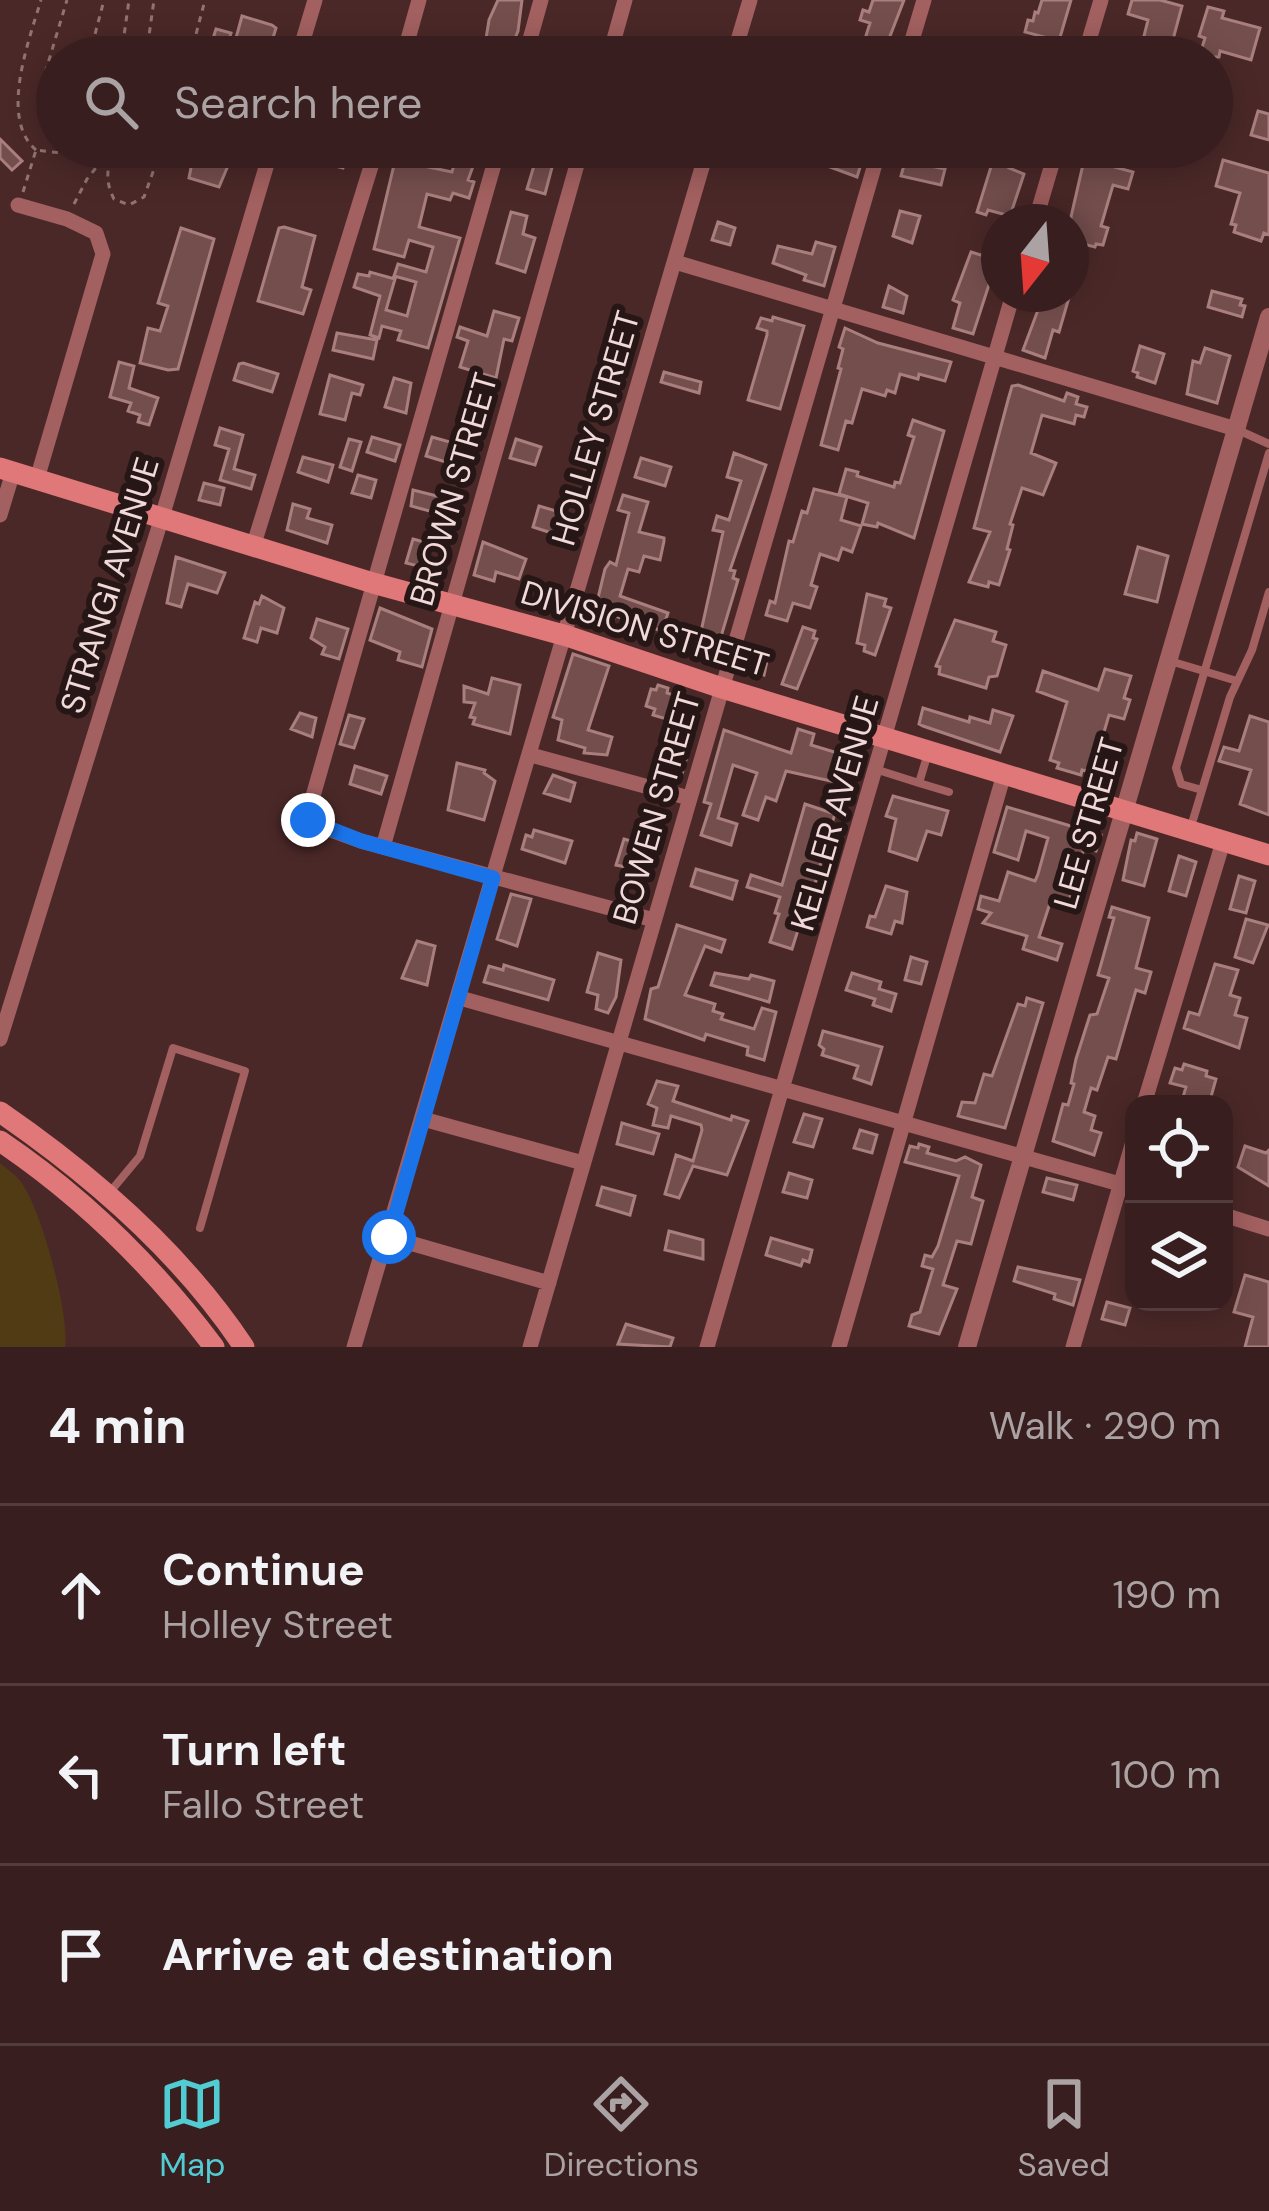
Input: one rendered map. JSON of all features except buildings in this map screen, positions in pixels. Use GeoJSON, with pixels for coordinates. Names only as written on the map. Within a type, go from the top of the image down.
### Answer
{"type":"FeatureCollection","features":[{"type":"Feature","properties":{"kind":"main road","name":"DIVISION STREET"},"geometry":{"type":"LineString","coordinates":[[6,470],[373,583],[567,636],[1269,856]]}},
{"type":"Feature","properties":{"kind":"main road"},"geometry":{"type":"LineString","coordinates":[[0,1112],[55,1150],[214,1347]]}},
{"type":"Feature","properties":{"kind":"main road"},"geometry":{"type":"LineString","coordinates":[[0,1141],[100,1204],[197,1285],[244,1347]]}},
{"type":"Feature","properties":{"kind":"street"},"geometry":{"type":"LineString","coordinates":[[304,36],[315,0]]}},
{"type":"Feature","properties":{"kind":"street"},"geometry":{"type":"LineString","coordinates":[[409,36],[419,0]]}},
{"type":"Feature","properties":{"kind":"street"},"geometry":{"type":"LineString","coordinates":[[531,36],[541,0]]}},
{"type":"Feature","properties":{"kind":"street"},"geometry":{"type":"LineString","coordinates":[[615,36],[626,0]]}},
{"type":"Feature","properties":{"kind":"street"},"geometry":{"type":"LineString","coordinates":[[739,36],[750,0]]}},
{"type":"Feature","properties":{"kind":"street"},"geometry":{"type":"LineString","coordinates":[[913,36],[924,0]]}},
{"type":"Feature","properties":{"kind":"street"},"geometry":{"type":"LineString","coordinates":[[1090,36],[1101,0]]}},
{"type":"Feature","properties":{"kind":"street","name":"STRANGI AVENUE"},"geometry":{"type":"LineString","coordinates":[[0,1039],[266,168]]}},
{"type":"Feature","properties":{"kind":"street"},"geometry":{"type":"LineString","coordinates":[[254,547],[370,168]]}},
{"type":"Feature","properties":{"kind":"street"},"geometry":{"type":"LineString","coordinates":[[493,168],[308,820],[383,847],[655,920]]}},
{"type":"Feature","properties":{"kind":"street","name":"BROWN STREET"},"geometry":{"type":"LineString","coordinates":[[383,847],[576,168]]}},
{"type":"Feature","properties":{"kind":"street","name":"HOLLEY STREET"},"geometry":{"type":"LineString","coordinates":[[354,1347],[702,168]]}},
{"type":"Feature","properties":{"kind":"street","name":"BOWEN STREET"},"geometry":{"type":"LineString","coordinates":[[530,1347],[874,168]]}},
{"type":"Feature","properties":{"kind":"street"},"geometry":{"type":"LineString","coordinates":[[1040,204],[1051,168]]}},
{"type":"Feature","properties":{"kind":"street"},"geometry":{"type":"LineString","coordinates":[[19,206],[67,219],[96,233],[103,254],[38,479]]}},
{"type":"Feature","properties":{"kind":"street"},"geometry":{"type":"LineString","coordinates":[[675,262],[1236,429]]}},
{"type":"Feature","properties":{"kind":"street","name":"KELLER AVENUE"},"geometry":{"type":"LineString","coordinates":[[707,1347],[1008,312]]}},
{"type":"Feature","properties":{"kind":"street","name":"LEE STREET"},"geometry":{"type":"LineString","coordinates":[[967,1347],[1269,317]]}},
{"type":"Feature","properties":{"kind":"street"},"geometry":{"type":"LineString","coordinates":[[0,514],[6,470]]}},
{"type":"Feature","properties":{"kind":"street"},"geometry":{"type":"LineString","coordinates":[[531,755],[689,798]]}},
{"type":"Feature","properties":{"kind":"street"},"geometry":{"type":"LineString","coordinates":[[839,1347],[1004,775]]}},
{"type":"Feature","properties":{"kind":"street"},"geometry":{"type":"LineString","coordinates":[[1147,1095],[1223,842]]}},
{"type":"Feature","properties":{"kind":"street"},"geometry":{"type":"LineString","coordinates":[[460,998],[1125,1185]]}},
{"type":"Feature","properties":{"kind":"street"},"geometry":{"type":"LineString","coordinates":[[423,1119],[584,1163]]}},
{"type":"Feature","properties":{"kind":"street"},"geometry":{"type":"LineString","coordinates":[[1073,1347],[1125,1192]]}},
{"type":"Feature","properties":{"kind":"street"},"geometry":{"type":"LineString","coordinates":[[1233,1218],[1269,1228]]}},
{"type":"Feature","properties":{"kind":"street"},"geometry":{"type":"LineString","coordinates":[[389,1237],[549,1283]]}},
{"type":"Feature","properties":{"kind":"lane"},"geometry":{"type":"LineString","coordinates":[[1236,429],[1269,444]]}},
{"type":"Feature","properties":{"kind":"lane"},"geometry":{"type":"LineString","coordinates":[[1202,790],[1181,784],[1175,773],[1269,453]]}},
{"type":"Feature","properties":{"kind":"lane"},"geometry":{"type":"LineString","coordinates":[[1189,831],[1269,592]]}},
{"type":"Feature","properties":{"kind":"lane"},"geometry":{"type":"LineString","coordinates":[[1167,660],[1237,681]]}},
{"type":"Feature","properties":{"kind":"lane"},"geometry":{"type":"LineString","coordinates":[[919,783],[928,752]]}},
{"type":"Feature","properties":{"kind":"lane"},"geometry":{"type":"LineString","coordinates":[[878,770],[949,792]]}},
{"type":"Feature","properties":{"kind":"lane"},"geometry":{"type":"LineString","coordinates":[[100,1204],[140,1156],[173,1048],[245,1071],[200,1228]]}},
{"type":"Feature","properties":{"kind":"path"},"geometry":{"type":"LineString","coordinates":[[9,92],[41,0]]}},
{"type":"Feature","properties":{"kind":"path"},"geometry":{"type":"LineString","coordinates":[[56,36],[67,0]]}},
{"type":"Feature","properties":{"kind":"path"},"geometry":{"type":"LineString","coordinates":[[95,36],[104,0]]}},
{"type":"Feature","properties":{"kind":"path"},"geometry":{"type":"LineString","coordinates":[[124,36],[129,0]]}},
{"type":"Feature","properties":{"kind":"path"},"geometry":{"type":"LineString","coordinates":[[149,36],[154,0]]}},
{"type":"Feature","properties":{"kind":"path"},"geometry":{"type":"LineString","coordinates":[[196,36],[205,0]]}},
{"type":"Feature","properties":{"kind":"path"},"geometry":{"type":"LineString","coordinates":[[14,131],[36,150],[19,206]]}},
{"type":"Feature","properties":{"kind":"path"},"geometry":{"type":"LineString","coordinates":[[67,219],[95,168]]}},
{"type":"Feature","properties":{"kind":"path"},"geometry":{"type":"LineString","coordinates":[[108,168],[109,188],[120,203],[137,203],[155,168]]}},
{"type":"Feature","properties":{"kind":"shaded area"},"geometry":{"type":"Polygon","coordinates":[[[0,1163],[21,1182],[37,1214],[59,1288],[65,1347],[0,1347],[0,1163]]]}},
{"type":"Feature","properties":{"kind":"route"},"geometry":{"type":"LineString","coordinates":[[308,820],[361,841],[493,878],[389,1237]]}}]}
